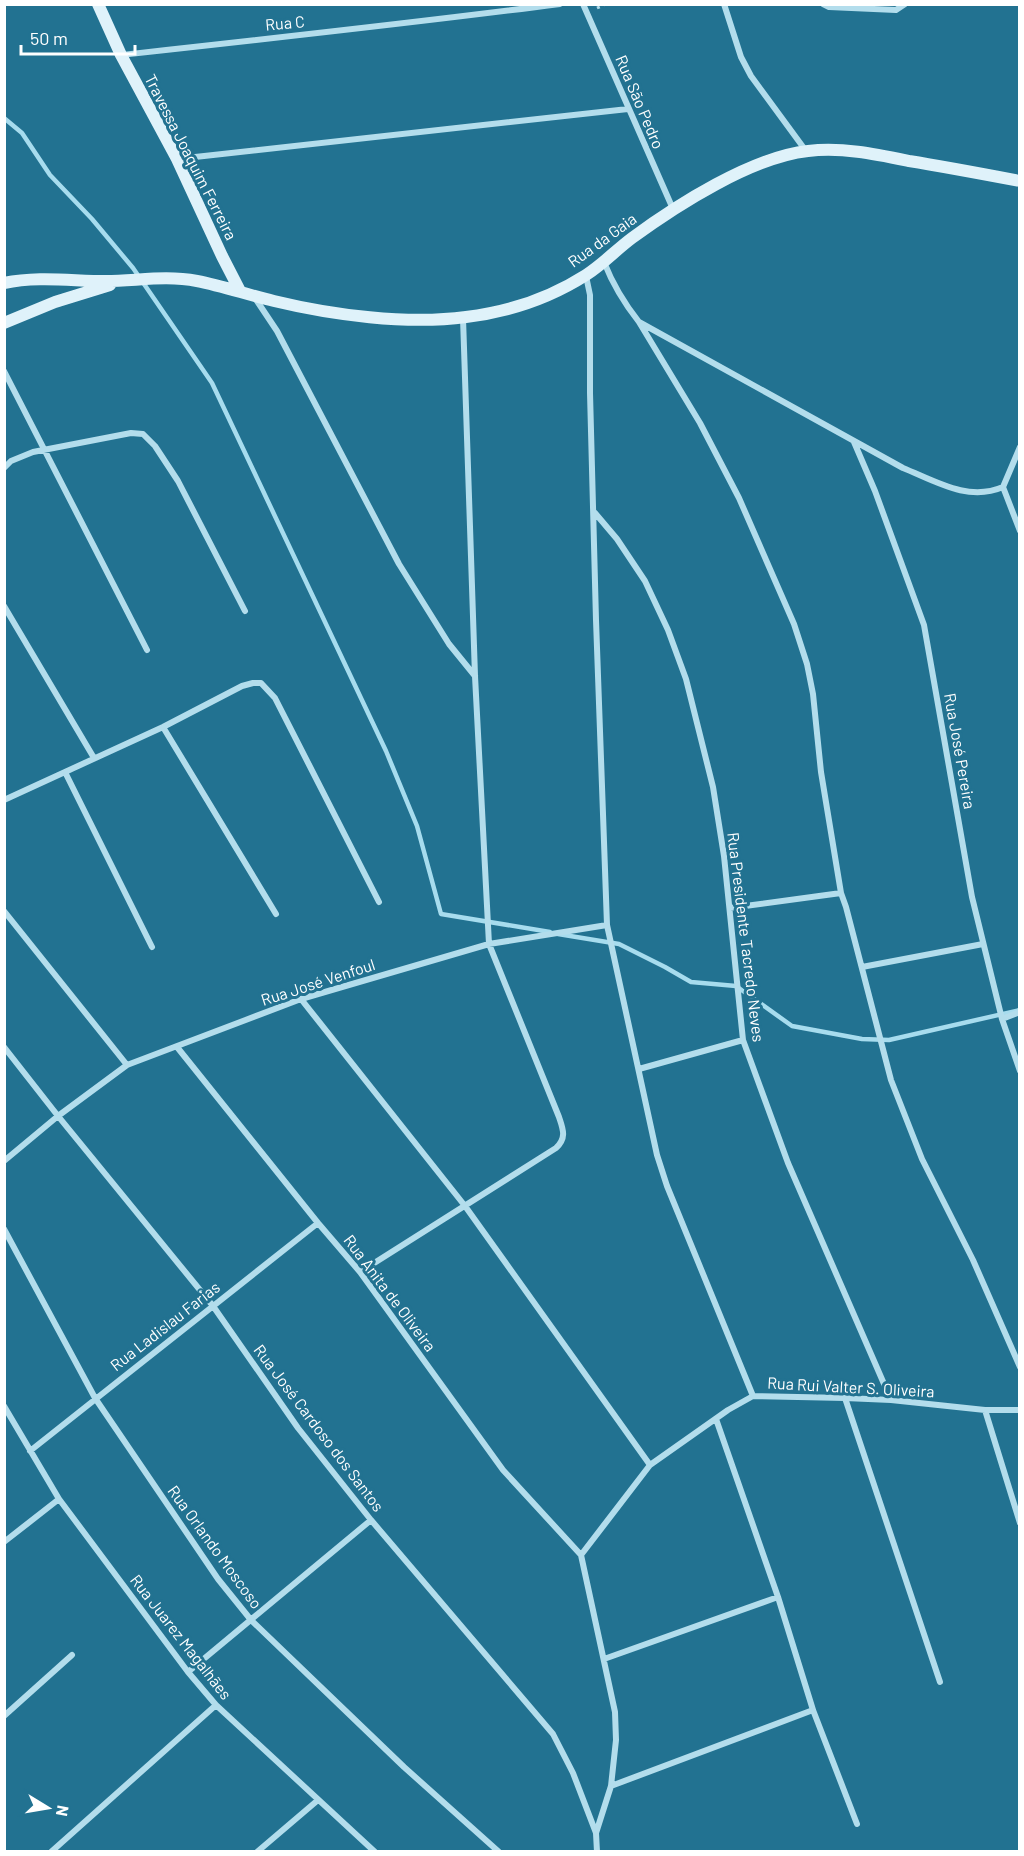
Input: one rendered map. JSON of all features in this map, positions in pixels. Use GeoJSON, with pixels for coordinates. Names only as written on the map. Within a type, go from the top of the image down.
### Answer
{"type":"FeatureCollection","features":[{"type":"Feature","properties":{"kind":"main road","name":"Travessa Joaquim Ferreira"},"geometry":{"type":"LineString","coordinates":[[98,4],[121,55],[177,159],[240,291]]}},
{"type":"Feature","properties":{"kind":"main road","name":"Rua da Gaia"},"geometry":{"type":"LineString","coordinates":[[122,281],[180,279],[240,291],[305,308],[360,316],[463,318],[521,306],[543,298],[586,275],[673,209],[717,184],[760,165],[806,151],[862,152],[1020,181]]}},
{"type":"Feature","properties":{"kind":"main road"},"geometry":{"type":"LineString","coordinates":[[4,283],[54,279],[122,281]]}},
{"type":"Feature","properties":{"kind":"main road"},"geometry":{"type":"LineString","coordinates":[[54,279],[59,283],[61,289],[61,296],[55,302]]}},
{"type":"Feature","properties":{"kind":"main road"},"geometry":{"type":"LineString","coordinates":[[4,323],[55,302],[122,281]]}},
{"type":"Feature","properties":{"kind":"street","name":"Rua C"},"geometry":{"type":"LineString","coordinates":[[121,55],[268,37],[393,26],[560,4]]}},
{"type":"Feature","properties":{"kind":"street","name":"Rua São Pedro"},"geometry":{"type":"LineString","coordinates":[[583,4],[673,209]]}},
{"type":"Feature","properties":{"kind":"street"},"geometry":{"type":"LineString","coordinates":[[724,4],[741,57],[751,76],[806,151]]}},
{"type":"Feature","properties":{"kind":"street"},"geometry":{"type":"LineString","coordinates":[[824,4],[829,7],[896,10],[905,4]]}},
{"type":"Feature","properties":{"kind":"street"},"geometry":{"type":"LineString","coordinates":[[177,159],[628,109]]}},
{"type":"Feature","properties":{"kind":"street"},"geometry":{"type":"LineString","coordinates":[[604,261],[611,280],[700,423],[739,498],[794,624],[807,664],[813,694],[821,772],[841,892],[891,1080],[941,1201],[973,1260],[1020,1367]]}},
{"type":"Feature","properties":{"kind":"street"},"geometry":{"type":"LineString","coordinates":[[586,275],[590,295],[590,393],[607,926],[657,1155],[667,1186],[753,1396]]}},
{"type":"Feature","properties":{"kind":"street"},"geometry":{"type":"LineString","coordinates":[[253,295],[277,331],[399,564],[448,644],[475,676]]}},
{"type":"Feature","properties":{"kind":"street"},"geometry":{"type":"LineString","coordinates":[[360,1272],[556,1148],[564,1136],[559,1117],[489,944],[475,676],[463,318]]}},
{"type":"Feature","properties":{"kind":"street"},"geometry":{"type":"LineString","coordinates":[[639,322],[903,468],[954,489],[977,493],[992,492],[1003,488]]}},
{"type":"Feature","properties":{"kind":"street"},"geometry":{"type":"LineString","coordinates":[[4,371],[147,650]]}},
{"type":"Feature","properties":{"kind":"street"},"geometry":{"type":"LineString","coordinates":[[4,468],[20,456],[33,452],[131,433],[143,434],[155,446],[178,481],[245,611]]}},
{"type":"Feature","properties":{"kind":"street","name":"Rua José Pereira"},"geometry":{"type":"LineString","coordinates":[[854,442],[879,502],[924,625],[972,897],[1002,1019],[1020,1071]]}},
{"type":"Feature","properties":{"kind":"street"},"geometry":{"type":"LineString","coordinates":[[1020,447],[1003,488],[1020,531]]}},
{"type":"Feature","properties":{"kind":"street","name":"Rua Presidente Tacredo Neves"},"geometry":{"type":"LineString","coordinates":[[595,513],[617,539],[645,581],[668,630],[686,679],[712,787],[724,856],[743,1040],[788,1162],[891,1400]]}},
{"type":"Feature","properties":{"kind":"street"},"geometry":{"type":"LineString","coordinates":[[4,606],[94,758]]}},
{"type":"Feature","properties":{"kind":"street"},"geometry":{"type":"LineString","coordinates":[[4,800],[163,727],[242,686],[261,683],[275,698],[379,902]]}},
{"type":"Feature","properties":{"kind":"street"},"geometry":{"type":"LineString","coordinates":[[163,727],[276,914]]}},
{"type":"Feature","properties":{"kind":"street"},"geometry":{"type":"LineString","coordinates":[[65,772],[152,947]]}},
{"type":"Feature","properties":{"kind":"street"},"geometry":{"type":"LineString","coordinates":[[730,908],[841,892]]}},
{"type":"Feature","properties":{"kind":"street"},"geometry":{"type":"LineString","coordinates":[[4,911],[127,1065]]}},
{"type":"Feature","properties":{"kind":"street","name":"Rua José Venfoul"},"geometry":{"type":"LineString","coordinates":[[4,1161],[58,1116],[127,1065],[301,999],[489,944],[607,926]]}},
{"type":"Feature","properties":{"kind":"street"},"geometry":{"type":"LineString","coordinates":[[862,967],[983,944]]}},
{"type":"Feature","properties":{"kind":"street"},"geometry":{"type":"LineString","coordinates":[[301,999],[465,1206],[650,1465]]}},
{"type":"Feature","properties":{"kind":"street"},"geometry":{"type":"LineString","coordinates":[[1002,1019],[1020,1011]]}},
{"type":"Feature","properties":{"kind":"street"},"geometry":{"type":"LineString","coordinates":[[639,1069],[743,1040]]}},
{"type":"Feature","properties":{"kind":"street","name":"Rua José Cardoso dos Santos"},"geometry":{"type":"LineString","coordinates":[[4,1047],[213,1306],[298,1428],[371,1520],[553,1734],[573,1773],[596,1833]]}},
{"type":"Feature","properties":{"kind":"street","name":"Rua Anita de Oliveira"},"geometry":{"type":"LineString","coordinates":[[177,1047],[360,1272],[503,1470],[581,1555]]}},
{"type":"Feature","properties":{"kind":"street","name":"Rua Ladislau Farias"},"geometry":{"type":"LineString","coordinates":[[30,1451],[318,1223]]}},
{"type":"Feature","properties":{"kind":"street","name":"Rua Orlando Moscoso"},"geometry":{"type":"LineString","coordinates":[[4,1229],[95,1398],[211,1570],[251,1620],[404,1767],[499,1851]]}},
{"type":"Feature","properties":{"kind":"street","name":"Rua Rui Valter S. Oliveira"},"geometry":{"type":"LineString","coordinates":[[581,1555],[650,1465],[753,1396],[891,1400],[985,1410],[1020,1410]]}},
{"type":"Feature","properties":{"kind":"street"},"geometry":{"type":"LineString","coordinates":[[845,1398],[940,1682]]}},
{"type":"Feature","properties":{"kind":"street","name":"Rua Juarez Magalhães"},"geometry":{"type":"LineString","coordinates":[[4,1406],[59,1499],[188,1672],[216,1705],[375,1851]]}},
{"type":"Feature","properties":{"kind":"street"},"geometry":{"type":"LineString","coordinates":[[985,1410],[1020,1523]]}},
{"type":"Feature","properties":{"kind":"street"},"geometry":{"type":"LineString","coordinates":[[716,1419],[778,1597],[813,1710],[857,1824]]}},
{"type":"Feature","properties":{"kind":"street"},"geometry":{"type":"LineString","coordinates":[[4,1542],[59,1499]]}},
{"type":"Feature","properties":{"kind":"street"},"geometry":{"type":"LineString","coordinates":[[188,1672],[371,1520]]}},
{"type":"Feature","properties":{"kind":"street"},"geometry":{"type":"LineString","coordinates":[[581,1555],[615,1712],[616,1740],[611,1786],[596,1833],[597,1851]]}},
{"type":"Feature","properties":{"kind":"street"},"geometry":{"type":"LineString","coordinates":[[604,1659],[778,1597]]}},
{"type":"Feature","properties":{"kind":"street"},"geometry":{"type":"LineString","coordinates":[[4,1716],[72,1655]]}},
{"type":"Feature","properties":{"kind":"street"},"geometry":{"type":"LineString","coordinates":[[51,1851],[216,1705]]}},
{"type":"Feature","properties":{"kind":"street"},"geometry":{"type":"LineString","coordinates":[[611,1786],[813,1710]]}},
{"type":"Feature","properties":{"kind":"street"},"geometry":{"type":"LineString","coordinates":[[257,1851],[318,1800]]}},
{"type":"Feature","properties":{"kind":"waterway"},"geometry":{"type":"LineString","coordinates":[[4,118],[22,133],[50,175],[92,219],[133,268],[212,383],[386,751],[417,826],[441,914],[550,932]]}},
{"type":"Feature","properties":{"kind":"waterway"},"geometry":{"type":"LineString","coordinates":[[558,934],[619,944],[691,982],[736,986],[792,1026],[862,1039],[889,1040],[1020,1010]]}}]}
